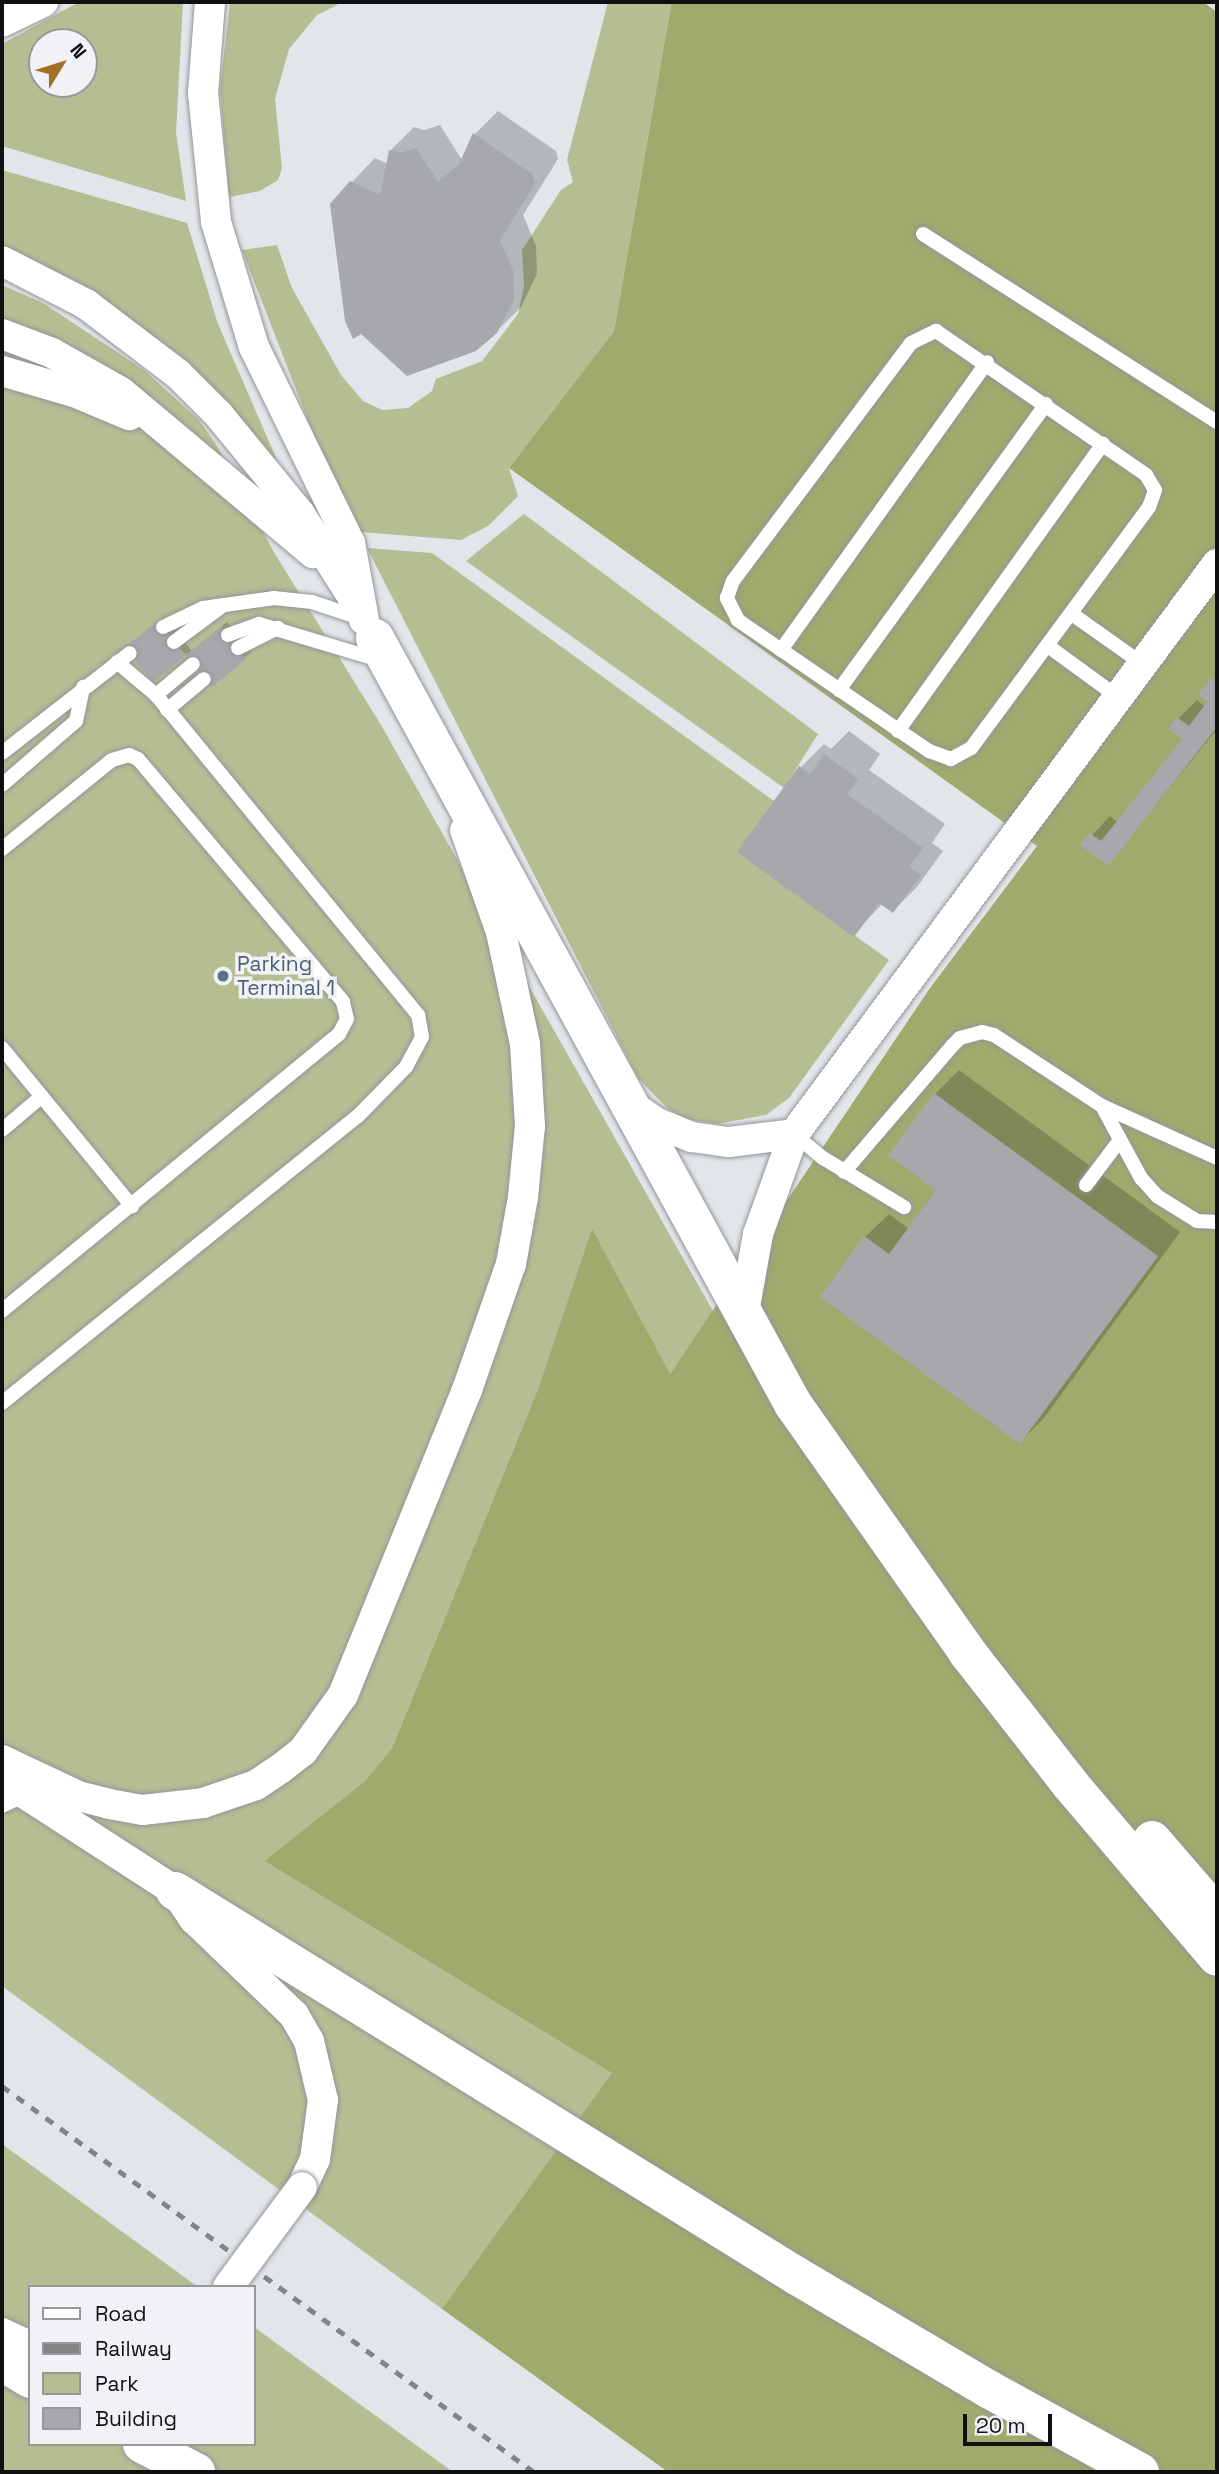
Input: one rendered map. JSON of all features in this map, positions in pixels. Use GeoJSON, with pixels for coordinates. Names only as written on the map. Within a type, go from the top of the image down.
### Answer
{"type":"FeatureCollection","features":[{"type":"Feature","properties":{"kind":"main road"},"geometry":{"type":"LineString","coordinates":[[376,641],[793,1404],[967,1652],[1070,1784],[1217,1957]]}},
{"type":"Feature","properties":{"kind":"main road"},"geometry":{"type":"LineString","coordinates":[[793,1404],[838,1441],[1068,1739],[1217,1915]]}},
{"type":"Feature","properties":{"kind":"main road"},"geometry":{"type":"LineString","coordinates":[[174,1891],[797,2276],[990,2390],[1140,2472]]}},
{"type":"Feature","properties":{"kind":"main road"},"geometry":{"type":"LineString","coordinates":[[2,2362],[28,2378]]}},
{"type":"Feature","properties":{"kind":"main road"},"geometry":{"type":"LineString","coordinates":[[146,2446],[196,2472]]}},
{"type":"Feature","properties":{"kind":"street"},"geometry":{"type":"LineString","coordinates":[[2,22],[43,2]]}},
{"type":"Feature","properties":{"kind":"street"},"geometry":{"type":"LineString","coordinates":[[210,2],[203,93],[206,158],[219,235],[254,347],[350,543],[376,641]]}},
{"type":"Feature","properties":{"kind":"street"},"geometry":{"type":"LineString","coordinates":[[2,261],[86,303],[178,374],[256,459],[343,579],[376,641]]}},
{"type":"Feature","properties":{"kind":"street"},"geometry":{"type":"LineString","coordinates":[[2,334],[87,371],[183,441],[343,579]]}},
{"type":"Feature","properties":{"kind":"street"},"geometry":{"type":"LineString","coordinates":[[2,371],[83,395],[183,441]]}},
{"type":"Feature","properties":{"kind":"street"},"geometry":{"type":"LineString","coordinates":[[744,1312],[758,1234],[794,1134],[1217,564]]}},
{"type":"Feature","properties":{"kind":"street"},"geometry":{"type":"LineString","coordinates":[[2,1760],[78,1796],[109,1804],[142,1810],[203,1803],[256,1785],[303,1751],[343,1695],[357,1665],[467,1390],[510,1264],[529,1138],[525,1044],[501,932],[441,760]]}},
{"type":"Feature","properties":{"kind":"street"},"geometry":{"type":"LineString","coordinates":[[626,1101],[657,1123],[692,1137],[729,1142],[794,1134]]}},
{"type":"Feature","properties":{"kind":"street"},"geometry":{"type":"LineString","coordinates":[[2,1779],[14,1800],[174,1891],[194,1919],[275,1992],[309,2041],[323,2100],[315,2159],[302,2187],[229,2285]]}},
{"type":"Feature","properties":{"kind":"street"},"geometry":{"type":"LineString","coordinates":[[2,2333],[28,2345]]}},
{"type":"Feature","properties":{"kind":"lane"},"geometry":{"type":"LineString","coordinates":[[923,234],[1217,422]]}},
{"type":"Feature","properties":{"kind":"lane"},"geometry":{"type":"LineString","coordinates":[[946,334],[987,362],[1153,482],[1154,499],[1072,614],[962,755],[939,757],[732,614],[727,598],[733,581],[918,336],[946,334]]}},
{"type":"Feature","properties":{"kind":"lane"},"geometry":{"type":"LineString","coordinates":[[781,650],[987,362]]}},
{"type":"Feature","properties":{"kind":"lane"},"geometry":{"type":"LineString","coordinates":[[839,690],[1046,404]]}},
{"type":"Feature","properties":{"kind":"lane"},"geometry":{"type":"LineString","coordinates":[[898,731],[1103,444]]}},
{"type":"Feature","properties":{"kind":"lane"},"geometry":{"type":"LineString","coordinates":[[163,627],[192,611],[225,604],[294,599],[376,641]]}},
{"type":"Feature","properties":{"kind":"lane"},"geometry":{"type":"LineString","coordinates":[[174,642],[225,604]]}},
{"type":"Feature","properties":{"kind":"lane"},"geometry":{"type":"LineString","coordinates":[[1072,614],[1144,665]]}},
{"type":"Feature","properties":{"kind":"lane"},"geometry":{"type":"LineString","coordinates":[[228,635],[251,624],[376,641]]}},
{"type":"Feature","properties":{"kind":"lane"},"geometry":{"type":"LineString","coordinates":[[238,648],[279,628]]}},
{"type":"Feature","properties":{"kind":"lane"},"geometry":{"type":"LineString","coordinates":[[1048,646],[1119,698]]}},
{"type":"Feature","properties":{"kind":"lane"},"geometry":{"type":"LineString","coordinates":[[2,753],[83,687],[130,653]]}},
{"type":"Feature","properties":{"kind":"lane"},"geometry":{"type":"LineString","coordinates":[[2,1403],[358,1115],[406,1067],[422,1037],[418,1015],[138,672],[117,662]]}},
{"type":"Feature","properties":{"kind":"lane"},"geometry":{"type":"LineString","coordinates":[[156,695],[193,664]]}},
{"type":"Feature","properties":{"kind":"lane"},"geometry":{"type":"LineString","coordinates":[[167,710],[204,678]]}},
{"type":"Feature","properties":{"kind":"lane"},"geometry":{"type":"LineString","coordinates":[[2,785],[76,721],[83,687]]}},
{"type":"Feature","properties":{"kind":"lane"},"geometry":{"type":"LineString","coordinates":[[2,849],[112,760],[129,755],[138,759],[347,1010],[340,1034],[2,1311]]}},
{"type":"Feature","properties":{"kind":"lane"},"geometry":{"type":"LineString","coordinates":[[844,1172],[952,1046],[971,1033],[994,1035],[1102,1106],[1217,1158]]}},
{"type":"Feature","properties":{"kind":"lane"},"geometry":{"type":"LineString","coordinates":[[2,1048],[132,1206]]}},
{"type":"Feature","properties":{"kind":"lane"},"geometry":{"type":"LineString","coordinates":[[2,1130],[42,1097]]}},
{"type":"Feature","properties":{"kind":"lane"},"geometry":{"type":"LineString","coordinates":[[1102,1106],[1120,1140],[1157,1195],[1197,1221],[1217,1222]]}},
{"type":"Feature","properties":{"kind":"lane"},"geometry":{"type":"LineString","coordinates":[[794,1134],[844,1172],[904,1208]]}},
{"type":"Feature","properties":{"kind":"lane"},"geometry":{"type":"LineString","coordinates":[[1086,1185],[1120,1140]]}},
{"type":"Feature","properties":{"kind":"green space"},"geometry":{"type":"Polygon","coordinates":[[[79,2],[183,2],[176,133],[186,201],[2,146],[2,44],[28,30],[28,98],[98,98],[98,28],[31,28],[79,2]]]}},
{"type":"Feature","properties":{"kind":"green space"},"geometry":{"type":"Polygon","coordinates":[[[230,2],[343,2],[317,15],[289,49],[275,99],[282,168],[278,180],[260,191],[229,197],[220,89],[230,2]]]}},
{"type":"Feature","properties":{"kind":"green space"},"geometry":{"type":"Polygon","coordinates":[[[608,2],[671,4],[614,331],[509,468],[518,496],[488,526],[461,540],[361,532],[316,441],[242,250],[277,245],[292,288],[341,375],[363,401],[382,410],[408,408],[432,391],[436,379],[482,361],[518,314],[524,287],[522,250],[561,190],[573,182],[567,160],[608,2]]]}},
{"type":"Feature","properties":{"kind":"green space"},"geometry":{"type":"Polygon","coordinates":[[[667,2],[1203,2],[1217,12],[1217,2472],[668,2472],[442,2309],[612,2073],[265,1861],[365,1781],[392,1748],[538,1389],[592,1229],[670,1374],[930,988],[1037,846],[509,468],[614,331],[671,5],[667,2]]]}},
{"type":"Feature","properties":{"kind":"green space"},"geometry":{"type":"Polygon","coordinates":[[[2,170],[187,223],[218,324],[277,460],[249,433],[2,248],[2,170]]]}},
{"type":"Feature","properties":{"kind":"green space"},"geometry":{"type":"Polygon","coordinates":[[[2,285],[43,303],[144,370],[198,419],[216,444],[275,554],[381,725],[713,1311],[669,1375],[592,1230],[538,1389],[392,1748],[365,1781],[266,1861],[613,2073],[442,2309],[2,1986],[2,285]]]}},
{"type":"Feature","properties":{"kind":"green space"},"geometry":{"type":"Polygon","coordinates":[[[524,514],[818,734],[784,788],[466,561],[524,514]]]}},
{"type":"Feature","properties":{"kind":"green space"},"geometry":{"type":"Polygon","coordinates":[[[367,548],[432,553],[774,801],[738,852],[889,960],[789,1098],[766,1115],[717,1124],[687,1119],[668,1109],[638,1078],[367,548]]]}},
{"type":"Feature","properties":{"kind":"green space"},"geometry":{"type":"Polygon","coordinates":[[[2,2144],[195,2285],[28,2285],[28,2446],[256,2446],[256,2328],[453,2472],[2,2472],[2,2144]]]}},
{"type":"Feature","properties":{"kind":"building"},"geometry":{"type":"Polygon","coordinates":[[[473,133],[532,174],[535,184],[500,240],[513,270],[514,300],[497,333],[476,351],[407,376],[361,334],[353,339],[345,321],[330,204],[350,181],[380,195],[389,150],[400,153],[416,148],[438,182],[459,164],[473,133]]]}},
{"type":"Feature","properties":{"kind":"building"},"geometry":{"type":"Polygon","coordinates":[[[158,621],[186,655],[153,682],[125,647],[158,621]]]}},
{"type":"Feature","properties":{"kind":"building"},"geometry":{"type":"Polygon","coordinates":[[[221,627],[246,659],[212,687],[186,655],[221,627]]]}},
{"type":"Feature","properties":{"kind":"building"},"geometry":{"type":"Polygon","coordinates":[[[1211,677],[1217,683],[1217,727],[1108,866],[1080,845],[1090,833],[1101,841],[1182,739],[1168,728],[1177,717],[1189,726],[1207,702],[1198,694],[1211,677]]]}},
{"type":"Feature","properties":{"kind":"building"},"geometry":{"type":"Polygon","coordinates":[[[824,754],[858,779],[847,794],[923,848],[909,867],[921,875],[893,913],[879,903],[854,937],[737,852],[799,766],[810,774],[824,754]]]}},
{"type":"Feature","properties":{"kind":"building"},"geometry":{"type":"Polygon","coordinates":[[[934,1093],[1158,1256],[1020,1444],[820,1297],[864,1236],[889,1254],[936,1190],[888,1155],[934,1093]]]}},
{"type":"Feature","properties":{"kind":"railway"},"geometry":{"type":"LineString","coordinates":[[2,2086],[534,2472]]}},
{"type":"Feature","properties":{"kind":"place","name":"Parking Terminal 1"},"geometry":{"type":"Point","coordinates":[223,976]}}]}
